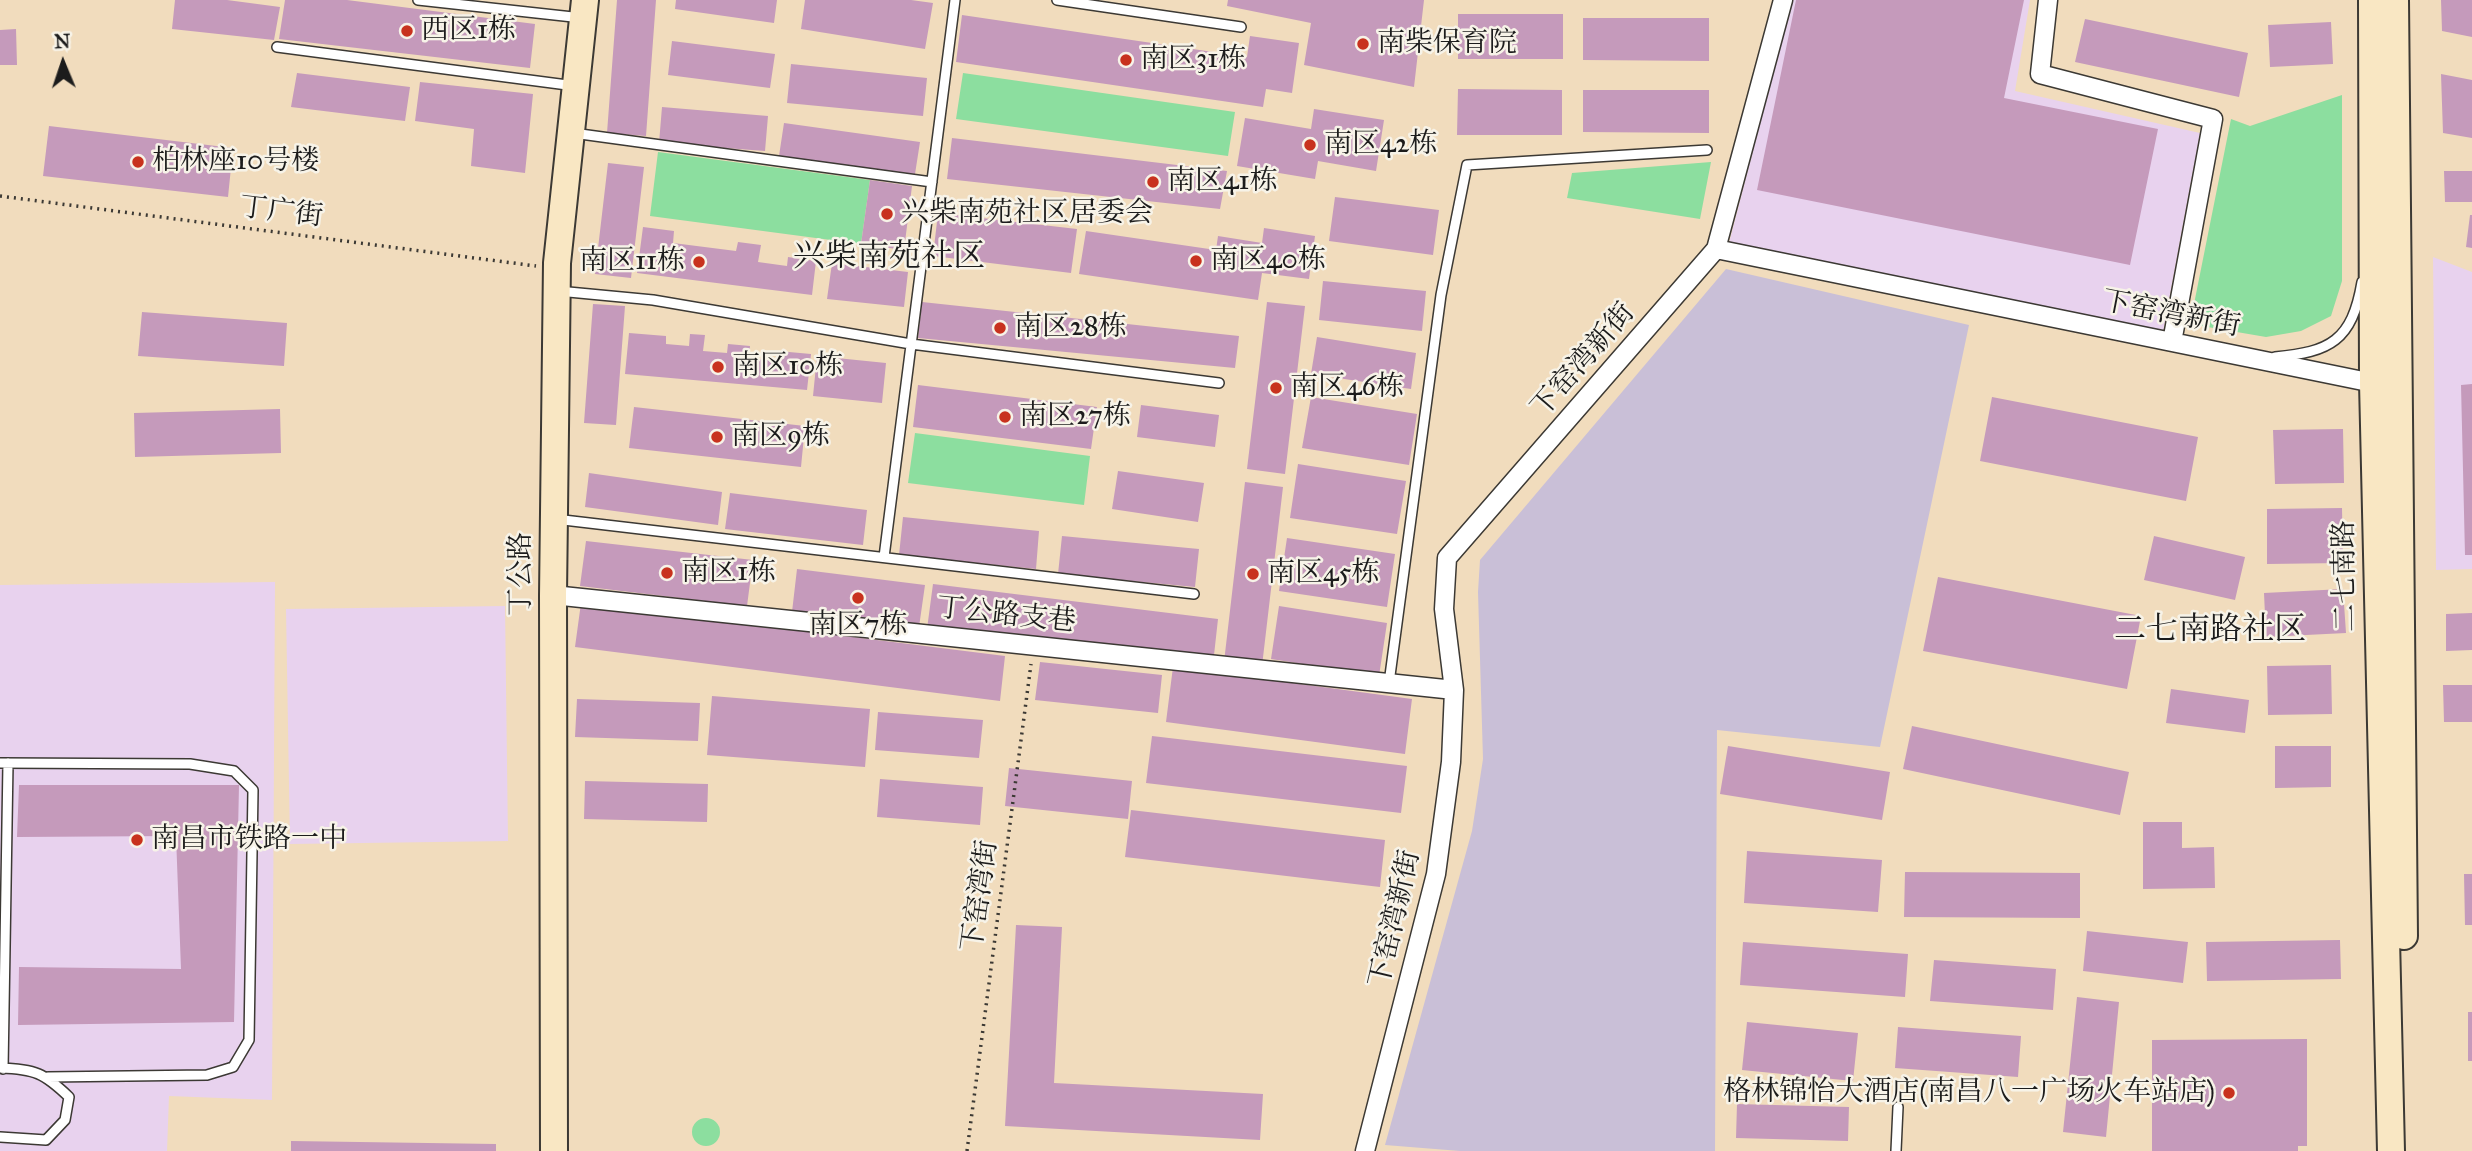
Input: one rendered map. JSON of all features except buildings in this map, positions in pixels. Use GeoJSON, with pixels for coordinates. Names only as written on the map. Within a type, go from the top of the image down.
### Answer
{"type":"FeatureCollection","features":[{"type":"Feature","properties":{"kind":"main road","name":"二七南路"},"geometry":{"type":"LineString","coordinates":[[2372,0],[2374,383],[2391,1151]]}},
{"type":"Feature","properties":{"kind":"main road","name":"二七南路"},"geometry":{"type":"LineString","coordinates":[[2395,0],[2406,1151]]}},
{"type":"Feature","properties":{"kind":"main road","name":"丁公路"},"geometry":{"type":"LineString","coordinates":[[554,1151],[552,595],[557,279],[584,9]]}},
{"type":"Feature","properties":{"kind":"street"},"geometry":{"type":"LineString","coordinates":[[1716,249],[1783,0]]}},
{"type":"Feature","properties":{"kind":"street"},"geometry":{"type":"LineString","coordinates":[[2048,0],[2040,74],[2213,119],[2172,342]]}},
{"type":"Feature","properties":{"kind":"street","name":"下窑湾新街"},"geometry":{"type":"LineString","coordinates":[[1365,1151],[1436,874],[1451,762],[1454,690],[1444,609],[1447,558],[1716,249],[2374,383]]}},
{"type":"Feature","properties":{"kind":"street","name":"丁公路支巷"},"geometry":{"type":"LineString","coordinates":[[552,595],[1454,690]]}},
{"type":"Feature","properties":{"kind":"lane"},"geometry":{"type":"LineString","coordinates":[[418,0],[584,9]]}},
{"type":"Feature","properties":{"kind":"lane"},"geometry":{"type":"LineString","coordinates":[[884,557],[955,0]]}},
{"type":"Feature","properties":{"kind":"lane"},"geometry":{"type":"LineString","coordinates":[[1057,0],[1241,27]]}},
{"type":"Feature","properties":{"kind":"lane"},"geometry":{"type":"LineString","coordinates":[[277,47],[576,86]]}},
{"type":"Feature","properties":{"kind":"lane"},"geometry":{"type":"LineString","coordinates":[[571,132],[932,182]]}},
{"type":"Feature","properties":{"kind":"lane"},"geometry":{"type":"LineString","coordinates":[[1389,683],[1441,295],[1467,165],[1707,150]]}},
{"type":"Feature","properties":{"kind":"lane"},"geometry":{"type":"LineString","coordinates":[[2252,358],[2305,354],[2327,347],[2352,318],[2366,256],[2372,187]]}},
{"type":"Feature","properties":{"kind":"lane"},"geometry":{"type":"LineString","coordinates":[[557,279],[653,300],[911,344],[1219,383]]}},
{"type":"Feature","properties":{"kind":"lane"},"geometry":{"type":"LineString","coordinates":[[554,519],[1194,594]]}},
{"type":"Feature","properties":{"kind":"lane"},"geometry":{"type":"LineString","coordinates":[[4,763],[190,764],[234,771],[253,790],[249,1040],[233,1067],[207,1075],[48,1077],[2,1068],[4,763]]}},
{"type":"Feature","properties":{"kind":"lane"},"geometry":{"type":"LineString","coordinates":[[0,1137],[46,1140],[65,1120],[69,1097],[48,1077]]}},
{"type":"Feature","properties":{"kind":"lane"},"geometry":{"type":"LineString","coordinates":[[1896,1151],[1898,1107]]}},
{"type":"Feature","properties":{"kind":"path","name":"丁广街"},"geometry":{"type":"LineString","coordinates":[[0,196],[557,279]]}},
{"type":"Feature","properties":{"kind":"path","name":"下窑湾街"},"geometry":{"type":"LineString","coordinates":[[967,1151],[1034,645]]}},
{"type":"Feature","properties":{"kind":"shaded area"},"geometry":{"type":"Polygon","coordinates":[[[1792,0],[2030,0],[2015,91],[2200,133],[2163,332],[1729,243],[1792,0]]]}},
{"type":"Feature","properties":{"kind":"shaded area"},"geometry":{"type":"Polygon","coordinates":[[[2433,257],[2472,272],[2472,569],[2436,570],[2433,257]]]}},
{"type":"Feature","properties":{"kind":"shaded area"},"geometry":{"type":"Polygon","coordinates":[[[1726,269],[1969,325],[1880,747],[1717,730],[1715,1151],[1460,1151],[1385,1145],[1472,831],[1483,759],[1478,592],[1480,560],[1726,269]]]}},
{"type":"Feature","properties":{"kind":"shaded area","name":"南昌市铁路一中"},"geometry":{"type":"Polygon","coordinates":[[[275,582],[272,1100],[169,1096],[167,1151],[0,1151],[0,585],[275,582]]]}},
{"type":"Feature","properties":{"kind":"shaded area"},"geometry":{"type":"Polygon","coordinates":[[[505,606],[508,841],[290,844],[286,609],[505,606]]]}},
{"type":"Feature","properties":{"kind":"green space"},"geometry":{"type":"Polygon","coordinates":[[[963,73],[1235,112],[1228,156],[956,119],[963,73]]]}},
{"type":"Feature","properties":{"kind":"green space"},"geometry":{"type":"Polygon","coordinates":[[[2342,95],[2342,281],[2331,316],[2301,331],[2266,337],[2190,324],[2231,119],[2250,126],[2342,95]]]}},
{"type":"Feature","properties":{"kind":"green space"},"geometry":{"type":"Polygon","coordinates":[[[658,152],[870,180],[861,244],[650,216],[658,152]]]}},
{"type":"Feature","properties":{"kind":"green space"},"geometry":{"type":"Polygon","coordinates":[[[1711,162],[1700,219],[1567,198],[1572,173],[1711,162]]]}},
{"type":"Feature","properties":{"kind":"green space"},"geometry":{"type":"Polygon","coordinates":[[[915,433],[1090,456],[1084,505],[908,483],[915,433]]]}},
{"type":"Feature","properties":{"kind":"green space"},"geometry":{"type":"Polygon","coordinates":[[[706,1118],[716,1122],[720,1132],[716,1142],[706,1146],[696,1142],[692,1132],[696,1122],[706,1118]]]}},
{"type":"Feature","properties":{"kind":"place","name":"西区1栋"},"geometry":{"type":"Point","coordinates":[407,31]}},
{"type":"Feature","properties":{"kind":"place","name":"南柴保育院"},"geometry":{"type":"Point","coordinates":[1363,44]}},
{"type":"Feature","properties":{"kind":"place","name":"南区31栋"},"geometry":{"type":"Point","coordinates":[1126,60]}},
{"type":"Feature","properties":{"kind":"place","name":"南区42栋"},"geometry":{"type":"Point","coordinates":[1310,145]}},
{"type":"Feature","properties":{"kind":"place","name":"柏林座10号楼"},"geometry":{"type":"Point","coordinates":[138,162]}},
{"type":"Feature","properties":{"kind":"place","name":"南区41栋"},"geometry":{"type":"Point","coordinates":[1153,182]}},
{"type":"Feature","properties":{"kind":"place","name":"兴柴南苑社区居委会"},"geometry":{"type":"Point","coordinates":[887,214]}},
{"type":"Feature","properties":{"kind":"place","name":"南区40栋"},"geometry":{"type":"Point","coordinates":[1196,261]}},
{"type":"Feature","properties":{"kind":"place","name":"南区11栋"},"geometry":{"type":"Point","coordinates":[699,262]}},
{"type":"Feature","properties":{"kind":"place","name":"南区28栋"},"geometry":{"type":"Point","coordinates":[1000,328]}},
{"type":"Feature","properties":{"kind":"place","name":"南区10栋"},"geometry":{"type":"Point","coordinates":[718,367]}},
{"type":"Feature","properties":{"kind":"place","name":"南区46栋"},"geometry":{"type":"Point","coordinates":[1276,388]}},
{"type":"Feature","properties":{"kind":"place","name":"南区27栋"},"geometry":{"type":"Point","coordinates":[1005,417]}},
{"type":"Feature","properties":{"kind":"place","name":"南区9栋"},"geometry":{"type":"Point","coordinates":[717,437]}},
{"type":"Feature","properties":{"kind":"place","name":"南区1栋"},"geometry":{"type":"Point","coordinates":[667,573]}},
{"type":"Feature","properties":{"kind":"place","name":"南区45栋"},"geometry":{"type":"Point","coordinates":[1253,574]}},
{"type":"Feature","properties":{"kind":"place","name":"南区7栋"},"geometry":{"type":"Point","coordinates":[858,598]}},
{"type":"Feature","properties":{"kind":"place","name":"南昌市铁路一中"},"geometry":{"type":"Point","coordinates":[137,840]}},
{"type":"Feature","properties":{"kind":"place","name":"格林锦怡大酒店(南昌八一广场火车站店)"},"geometry":{"type":"Point","coordinates":[2229,1093]}},
{"type":"Feature","properties":{"kind":"district","name":"兴柴南苑社区"},"geometry":{"type":"Point","coordinates":[889,258]}},
{"type":"Feature","properties":{"kind":"district","name":"二七南路社区"},"geometry":{"type":"Point","coordinates":[2210,631]}}]}
